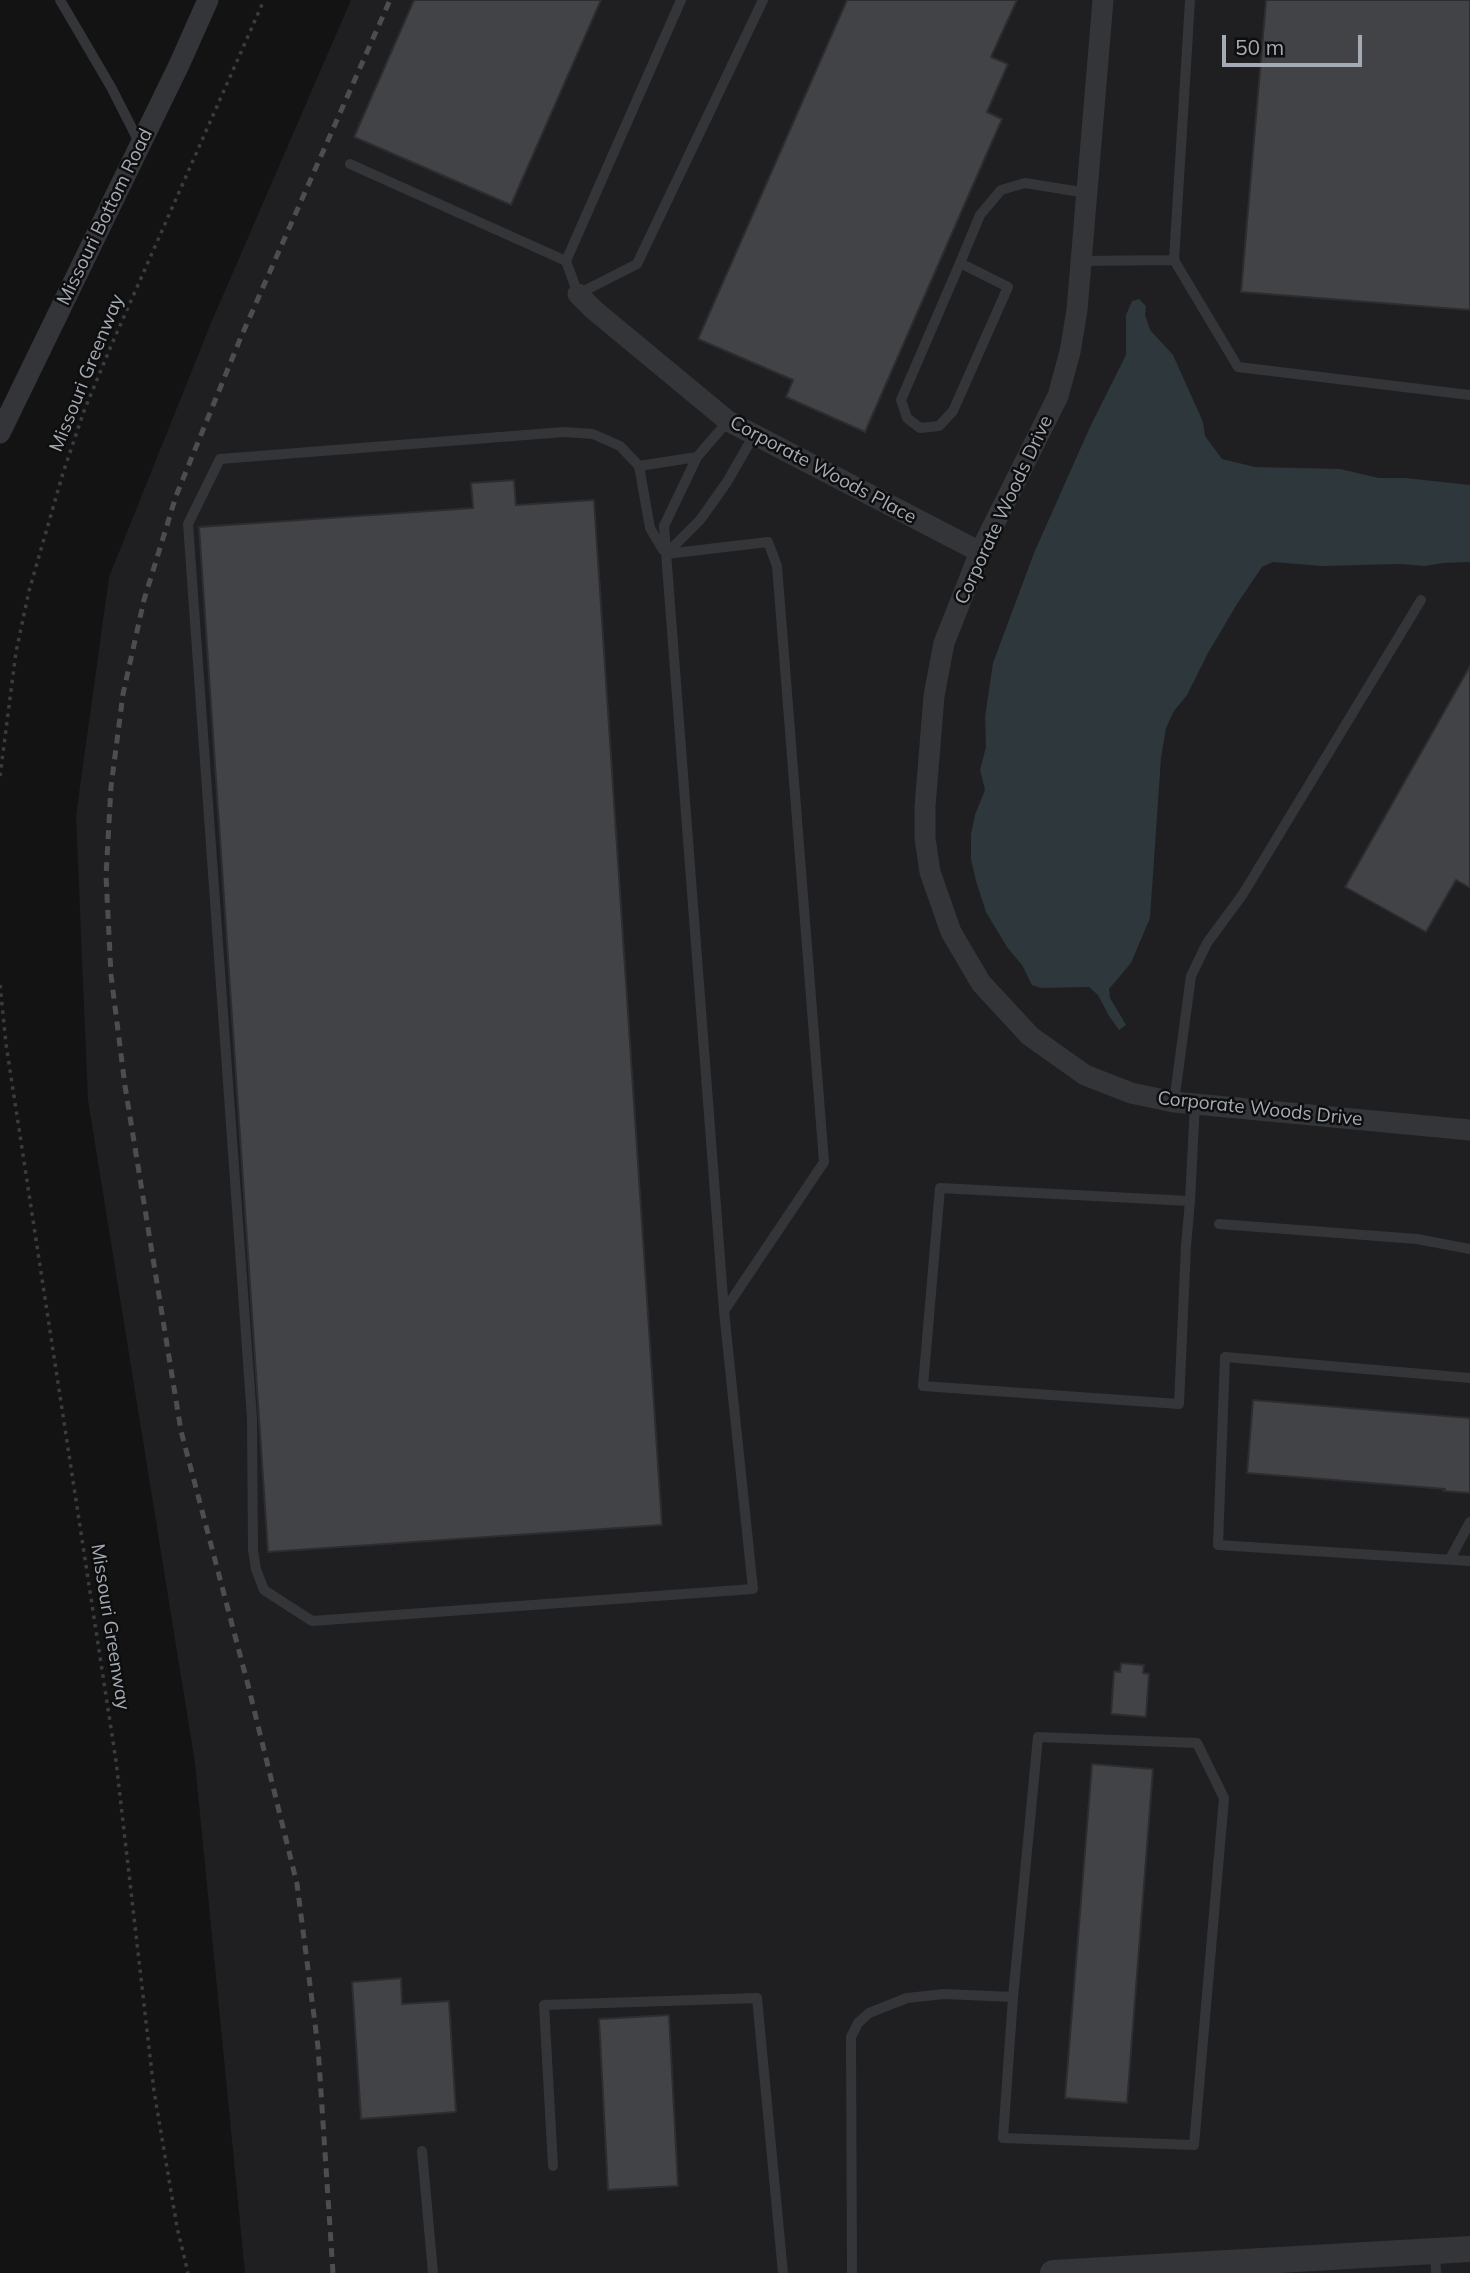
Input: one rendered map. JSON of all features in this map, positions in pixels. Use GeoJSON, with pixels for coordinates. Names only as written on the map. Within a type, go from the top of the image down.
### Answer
{"type":"FeatureCollection","features":[{"type":"Feature","properties":{"kind":"street","name":"Missouri Bottom Road"},"geometry":{"type":"LineString","coordinates":[[0,433],[208,0]]}},
{"type":"Feature","properties":{"kind":"street","name":"Corporate Woods Drive"},"geometry":{"type":"LineString","coordinates":[[1103,0],[1082,261],[1070,352],[1058,396],[981,552],[944,643],[934,696],[925,838],[930,872],[951,932],[981,983],[1030,1036],[1085,1076],[1131,1093],[1184,1103],[1470,1130]]}},
{"type":"Feature","properties":{"kind":"street","name":"Corporate Woods Place"},"geometry":{"type":"LineString","coordinates":[[578,294],[728,421],[981,552]]}},
{"type":"Feature","properties":{"kind":"street"},"geometry":{"type":"LineString","coordinates":[[1053,2273],[1435,2262],[1470,2249]]}},
{"type":"Feature","properties":{"kind":"lane"},"geometry":{"type":"LineString","coordinates":[[61,0],[140,144]]}},
{"type":"Feature","properties":{"kind":"lane"},"geometry":{"type":"LineString","coordinates":[[681,0],[566,261],[578,294],[637,264],[763,0]]}},
{"type":"Feature","properties":{"kind":"lane"},"geometry":{"type":"LineString","coordinates":[[1191,0],[1174,260],[1238,367],[1470,394]]}},
{"type":"Feature","properties":{"kind":"lane"},"geometry":{"type":"LineString","coordinates":[[349,164],[566,261]]}},
{"type":"Feature","properties":{"kind":"lane"},"geometry":{"type":"LineString","coordinates":[[960,263],[1008,286],[953,411],[939,426],[920,428],[907,418],[901,400],[980,215],[1001,190],[1025,183],[1087,192]]}},
{"type":"Feature","properties":{"kind":"lane"},"geometry":{"type":"LineString","coordinates":[[1082,261],[1174,260]]}},
{"type":"Feature","properties":{"kind":"lane"},"geometry":{"type":"LineString","coordinates":[[666,554],[650,528],[639,466],[620,446],[593,434],[564,432],[220,459],[188,524],[252,1418],[253,1550],[256,1569],[264,1590],[312,1620],[753,1589],[724,1311],[664,526],[697,457],[728,421]]}},
{"type":"Feature","properties":{"kind":"lane"},"geometry":{"type":"LineString","coordinates":[[666,554],[700,520],[727,482],[754,435]]}},
{"type":"Feature","properties":{"kind":"lane"},"geometry":{"type":"LineString","coordinates":[[639,466],[697,457]]}},
{"type":"Feature","properties":{"kind":"lane"},"geometry":{"type":"LineString","coordinates":[[666,554],[768,542],[777,566],[824,1162],[724,1311]]}},
{"type":"Feature","properties":{"kind":"lane"},"geometry":{"type":"LineString","coordinates":[[1190,1201],[940,1188],[923,1386],[1179,1404],[1190,1201],[1184,1103],[1191,976],[1207,943],[1243,894],[1421,600]]}},
{"type":"Feature","properties":{"kind":"lane"},"geometry":{"type":"LineString","coordinates":[[1219,1224],[1418,1239],[1470,1249]]}},
{"type":"Feature","properties":{"kind":"lane"},"geometry":{"type":"LineString","coordinates":[[1470,1378],[1224,1357],[1218,1545],[1470,1561]]}},
{"type":"Feature","properties":{"kind":"lane"},"geometry":{"type":"LineString","coordinates":[[1450,1559],[1470,1522]]}},
{"type":"Feature","properties":{"kind":"lane"},"geometry":{"type":"LineString","coordinates":[[1038,1737],[1197,1743],[1224,1798],[1194,2145],[1003,2138],[1013,1997],[1038,1737]]}},
{"type":"Feature","properties":{"kind":"lane"},"geometry":{"type":"LineString","coordinates":[[852,2273],[851,2037],[859,2023],[869,2013],[907,1998],[944,1994],[1013,1997]]}},
{"type":"Feature","properties":{"kind":"lane"},"geometry":{"type":"LineString","coordinates":[[553,2166],[544,2005],[757,1998],[783,2273]]}},
{"type":"Feature","properties":{"kind":"lane"},"geometry":{"type":"LineString","coordinates":[[422,2151],[433,2273]]}},
{"type":"Feature","properties":{"kind":"path","name":"Missouri Greenway"},"geometry":{"type":"LineString","coordinates":[[0,776],[14,665],[29,591],[63,473],[111,346],[264,0]]}},
{"type":"Feature","properties":{"kind":"path","name":"Missouri Greenway"},"geometry":{"type":"LineString","coordinates":[[0,985],[6,1044],[116,1761],[154,2091],[177,2227],[188,2273]]}},
{"type":"Feature","properties":{"kind":"shaded area"},"geometry":{"type":"Polygon","coordinates":[[[351,0],[1470,0],[1470,2273],[245,2273],[195,1763],[88,1100],[76,816],[109,577],[211,323],[351,0]]]}},
{"type":"Feature","properties":{"kind":"shaded area"},"geometry":{"type":"Polygon","coordinates":[[[1139,299],[1146,306],[1145,315],[1150,330],[1173,355],[1203,422],[1205,436],[1222,459],[1255,467],[1340,469],[1379,478],[1470,485],[1470,562],[1425,566],[1322,566],[1273,562],[1262,567],[1237,604],[1166,728],[1161,758],[1150,918],[1131,963],[1109,989],[1110,998],[1126,1025],[1119,1030],[1098,995],[1089,987],[1041,988],[1032,985],[1022,965],[1007,947],[986,912],[971,859],[971,834],[985,790],[980,770],[986,747],[985,717],[993,663],[1034,553],[1090,427],[1126,355],[1126,315],[1132,301],[1139,299]]]}},
{"type":"Feature","properties":{"kind":"building"},"geometry":{"type":"Polygon","coordinates":[[[414,0],[601,0],[511,205],[354,137],[414,0]]]}},
{"type":"Feature","properties":{"kind":"building"},"geometry":{"type":"Polygon","coordinates":[[[847,0],[1017,0],[991,57],[1008,64],[987,112],[1002,119],[865,432],[786,397],[793,380],[698,339],[847,0]]]}},
{"type":"Feature","properties":{"kind":"building"},"geometry":{"type":"Polygon","coordinates":[[[1266,0],[1470,0],[1470,310],[1241,292],[1266,0]]]}},
{"type":"Feature","properties":{"kind":"building"},"geometry":{"type":"Polygon","coordinates":[[[514,480],[516,505],[594,500],[662,1525],[268,1552],[199,527],[473,508],[471,483],[514,480]]]}},
{"type":"Feature","properties":{"kind":"building"},"geometry":{"type":"Polygon","coordinates":[[[1470,666],[1470,888],[1456,880],[1426,932],[1345,887],[1470,666]]]}},
{"type":"Feature","properties":{"kind":"building"},"geometry":{"type":"Polygon","coordinates":[[[1253,1400],[1470,1418],[1470,1493],[1247,1473],[1253,1400]]]}},
{"type":"Feature","properties":{"kind":"building"},"geometry":{"type":"Polygon","coordinates":[[[1121,1663],[1144,1665],[1143,1673],[1149,1674],[1146,1717],[1111,1714],[1114,1671],[1120,1672],[1121,1663]]]}},
{"type":"Feature","properties":{"kind":"building"},"geometry":{"type":"Polygon","coordinates":[[[1092,1764],[1153,1769],[1127,2103],[1065,2098],[1092,1764]]]}},
{"type":"Feature","properties":{"kind":"building"},"geometry":{"type":"Polygon","coordinates":[[[401,1978],[402,2004],[449,2001],[456,2112],[361,2119],[352,1982],[401,1978]]]}},
{"type":"Feature","properties":{"kind":"building"},"geometry":{"type":"Polygon","coordinates":[[[669,2015],[678,2186],[608,2190],[599,2019],[669,2015]]]}},
{"type":"Feature","properties":{"kind":"railway"},"geometry":{"type":"LineString","coordinates":[[333,2273],[318,2047],[297,1884],[181,1431],[125,1086],[111,975],[106,876],[111,787],[123,694],[144,600],[176,496],[241,337],[390,0]]}}]}
